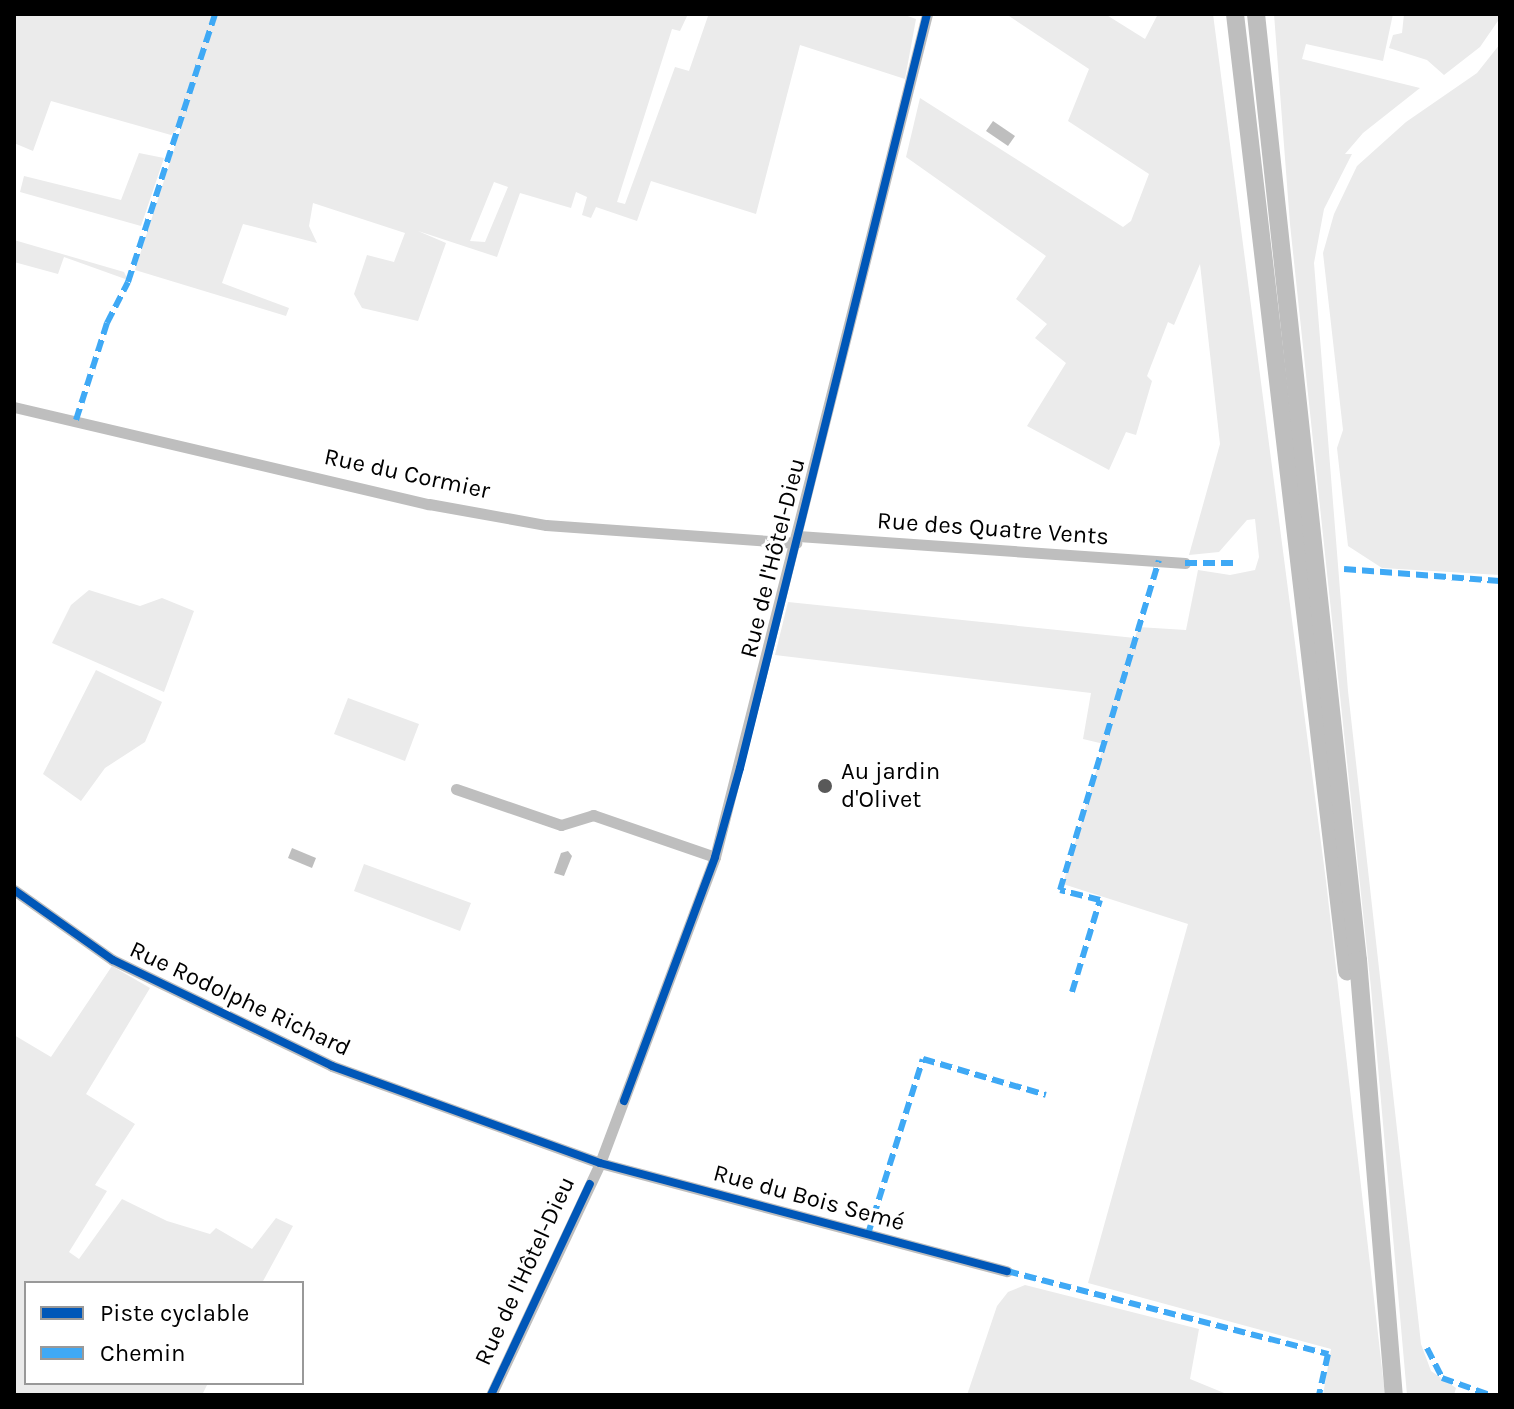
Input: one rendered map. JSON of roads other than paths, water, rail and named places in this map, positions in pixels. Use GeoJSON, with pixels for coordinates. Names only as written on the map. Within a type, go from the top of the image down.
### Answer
{"type":"FeatureCollection","features":[{"type":"Feature","properties":{"kind":"highway"},"geometry":{"type":"LineString","coordinates":[[1229,14],[1245,104]]}},
{"type":"Feature","properties":{"kind":"highway"},"geometry":{"type":"LineString","coordinates":[[1235,14],[1318,745],[1386,1263]]}},
{"type":"Feature","properties":{"kind":"highway"},"geometry":{"type":"LineString","coordinates":[[1256,14],[1358,960],[1386,1263],[1394,1395]]}},
{"type":"Feature","properties":{"kind":"highway"},"geometry":{"type":"LineString","coordinates":[[1263,14],[1263,75]]}},
{"type":"Feature","properties":{"kind":"street","name":"Rue de l'Hôtel-Dieu"},"geometry":{"type":"LineString","coordinates":[[491,1395],[600,1163],[715,857],[927,14]]}},
{"type":"Feature","properties":{"kind":"street","name":"Rue du Cormier"},"geometry":{"type":"LineString","coordinates":[[14,407],[429,504],[546,525],[797,540]]}},
{"type":"Feature","properties":{"kind":"street","name":"Rue des Quatre Vents"},"geometry":{"type":"LineString","coordinates":[[797,540],[1185,563]]}},
{"type":"Feature","properties":{"kind":"street"},"geometry":{"type":"LineString","coordinates":[[456,789],[561,825],[593,815],[715,857]]}},
{"type":"Feature","properties":{"kind":"street","name":"Rue Rodolphe Richard"},"geometry":{"type":"LineString","coordinates":[[14,890],[113,960],[249,1031],[332,1066],[600,1163]]}},
{"type":"Feature","properties":{"kind":"street","name":"Rue du Bois Semé"},"geometry":{"type":"LineString","coordinates":[[600,1163],[1007,1271]]}},
{"type":"Feature","properties":{"kind":"place","name":"Au jardin d'Olivet"},"geometry":{"type":"Point","coordinates":[825,786]}}]}
